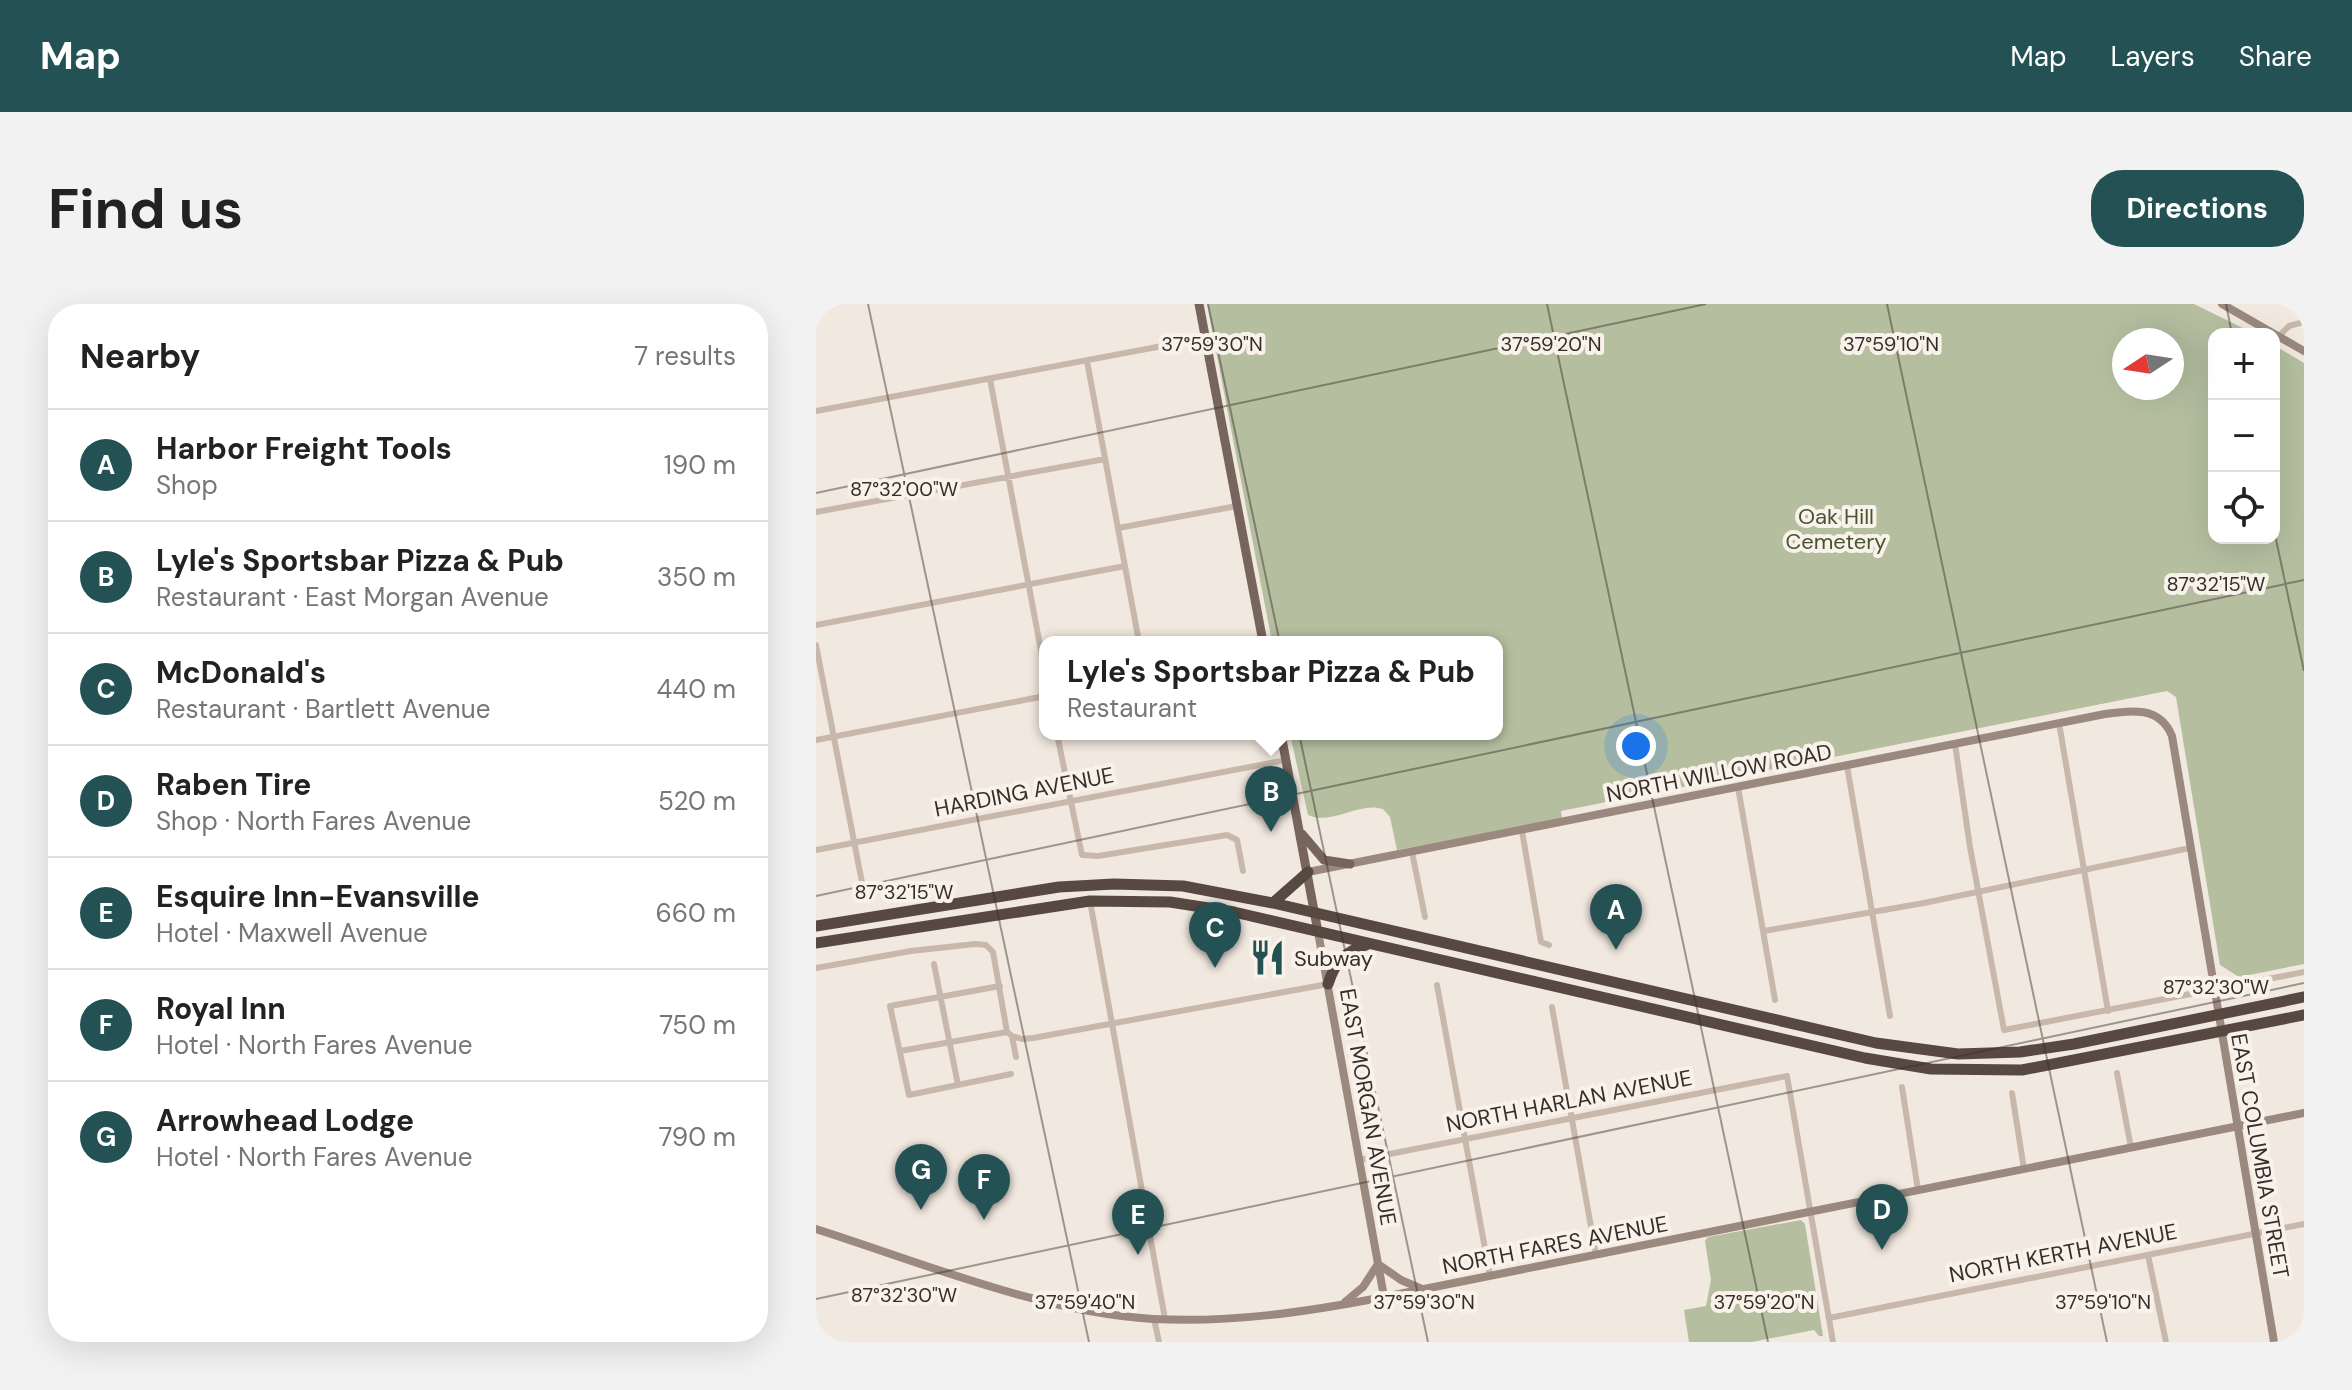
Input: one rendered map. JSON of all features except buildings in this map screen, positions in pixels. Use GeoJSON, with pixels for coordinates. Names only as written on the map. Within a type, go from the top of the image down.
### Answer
{"type":"FeatureCollection","features":[{"type":"Feature","properties":{"kind":"highway"},"geometry":{"type":"LineString","coordinates":[[1273,903],[1308,872]]}},
{"type":"Feature","properties":{"kind":"highway"},"geometry":{"type":"LineString","coordinates":[[816,926],[1059,887],[1114,884],[1183,886],[1273,903],[1728,1010],[1917,1050],[1982,1054],[2043,1049],[2304,997]]}},
{"type":"Feature","properties":{"kind":"highway"},"geometry":{"type":"LineString","coordinates":[[819,943],[1090,901],[1147,900],[1189,904],[1865,1058],[1931,1069],[1988,1071],[2032,1068],[2304,1015]]}},
{"type":"Feature","properties":{"kind":"highway"},"geometry":{"type":"LineString","coordinates":[[1328,984],[1344,954],[1370,944]]}},
{"type":"Feature","properties":{"kind":"main road"},"geometry":{"type":"LineString","coordinates":[[1199,304],[1262,636]]}},
{"type":"Feature","properties":{"kind":"main road","name":"EAST MORGAN AVENUE"},"geometry":{"type":"LineString","coordinates":[[1282,740],[1318,932]]}},
{"type":"Feature","properties":{"kind":"main road"},"geometry":{"type":"LineString","coordinates":[[1300,832],[1324,860],[1350,864]]}},
{"type":"Feature","properties":{"kind":"street"},"geometry":{"type":"LineString","coordinates":[[2222,304],[2265,328]]}},
{"type":"Feature","properties":{"kind":"street"},"geometry":{"type":"LineString","coordinates":[[2280,335],[2289,326],[2304,322]]}},
{"type":"Feature","properties":{"kind":"street"},"geometry":{"type":"LineString","coordinates":[[2280,337],[2304,351]]}},
{"type":"Feature","properties":{"kind":"street"},"geometry":{"type":"LineString","coordinates":[[816,411],[1205,338]]}},
{"type":"Feature","properties":{"kind":"street"},"geometry":{"type":"LineString","coordinates":[[1087,361],[1138,636]]}},
{"type":"Feature","properties":{"kind":"street"},"geometry":{"type":"LineString","coordinates":[[990,379],[1039,641]]}},
{"type":"Feature","properties":{"kind":"street"},"geometry":{"type":"LineString","coordinates":[[816,512],[1105,459]]}},
{"type":"Feature","properties":{"kind":"street"},"geometry":{"type":"LineString","coordinates":[[1118,528],[1237,506]]}},
{"type":"Feature","properties":{"kind":"street"},"geometry":{"type":"LineString","coordinates":[[816,625],[1125,566]]}},
{"type":"Feature","properties":{"kind":"street"},"geometry":{"type":"LineString","coordinates":[[816,645],[865,898]]}},
{"type":"Feature","properties":{"kind":"street"},"geometry":{"type":"LineString","coordinates":[[816,740],[1039,697]]}},
{"type":"Feature","properties":{"kind":"street","name":"NORTH WILLOW ROAD"},"geometry":{"type":"LineString","coordinates":[[1308,872],[2059,723],[2138,711]]}},
{"type":"Feature","properties":{"kind":"street","name":"EAST COLUMBIA STREET"},"geometry":{"type":"LineString","coordinates":[[2138,711],[2159,717],[2170,730],[2273,1342]]}},
{"type":"Feature","properties":{"kind":"street"},"geometry":{"type":"LineString","coordinates":[[2059,723],[2108,1011]]}},
{"type":"Feature","properties":{"kind":"street"},"geometry":{"type":"LineString","coordinates":[[1058,740],[1082,855],[1098,856],[1227,835],[1237,840],[1243,871]]}},
{"type":"Feature","properties":{"kind":"street"},"geometry":{"type":"LineString","coordinates":[[1955,744],[2002,1029],[2006,1031],[2304,972]]}},
{"type":"Feature","properties":{"kind":"street","name":"HARDING AVENUE"},"geometry":{"type":"LineString","coordinates":[[816,850],[1286,760]]}},
{"type":"Feature","properties":{"kind":"street"},"geometry":{"type":"LineString","coordinates":[[1847,766],[1890,1016]]}},
{"type":"Feature","properties":{"kind":"street"},"geometry":{"type":"LineString","coordinates":[[1738,787],[1775,1000]]}},
{"type":"Feature","properties":{"kind":"street"},"geometry":{"type":"LineString","coordinates":[[1522,831],[1541,942],[1549,945]]}},
{"type":"Feature","properties":{"kind":"street"},"geometry":{"type":"LineString","coordinates":[[1764,931],[1978,892],[2190,848]]}},
{"type":"Feature","properties":{"kind":"street"},"geometry":{"type":"LineString","coordinates":[[1412,852],[1425,917]]}},
{"type":"Feature","properties":{"kind":"street"},"geometry":{"type":"LineString","coordinates":[[1090,901],[1165,1319]]}},
{"type":"Feature","properties":{"kind":"street","name":"EAST MORGAN AVENUE"},"geometry":{"type":"LineString","coordinates":[[1318,932],[1384,1297]]}},
{"type":"Feature","properties":{"kind":"street"},"geometry":{"type":"LineString","coordinates":[[816,968],[911,951],[975,944],[989,947],[993,952],[1016,1057]]}},
{"type":"Feature","properties":{"kind":"street"},"geometry":{"type":"LineString","coordinates":[[934,964],[958,1085]]}},
{"type":"Feature","properties":{"kind":"street"},"geometry":{"type":"LineString","coordinates":[[900,1051],[1009,1034],[1022,1039],[1033,1038],[1328,984]]}},
{"type":"Feature","properties":{"kind":"street"},"geometry":{"type":"LineString","coordinates":[[1437,985],[1490,1276]]}},
{"type":"Feature","properties":{"kind":"street"},"geometry":{"type":"LineString","coordinates":[[1000,986],[890,1006],[909,1094],[1011,1074]]}},
{"type":"Feature","properties":{"kind":"street"},"geometry":{"type":"LineString","coordinates":[[1552,1007],[1596,1255]]}},
{"type":"Feature","properties":{"kind":"street"},"geometry":{"type":"LineString","coordinates":[[2117,1073],[2131,1148]]}},
{"type":"Feature","properties":{"kind":"street","name":"NORTH HARLAN AVENUE"},"geometry":{"type":"LineString","coordinates":[[1359,1160],[1787,1076],[1811,1211]]}},
{"type":"Feature","properties":{"kind":"street"},"geometry":{"type":"LineString","coordinates":[[1902,1087],[1918,1190]]}},
{"type":"Feature","properties":{"kind":"street"},"geometry":{"type":"LineString","coordinates":[[2012,1093],[2024,1169]]}},
{"type":"Feature","properties":{"kind":"street","name":"NORTH FARES AVENUE"},"geometry":{"type":"LineString","coordinates":[[816,1229],[1047,1301],[1154,1319],[1262,1317],[1423,1290],[2304,1113]]}},
{"type":"Feature","properties":{"kind":"street"},"geometry":{"type":"LineString","coordinates":[[1811,1211],[1833,1342]]}},
{"type":"Feature","properties":{"kind":"street","name":"NORTH KERTH AVENUE"},"geometry":{"type":"LineString","coordinates":[[1829,1318],[2304,1224]]}},
{"type":"Feature","properties":{"kind":"street"},"geometry":{"type":"LineString","coordinates":[[2148,1255],[2166,1342]]}},
{"type":"Feature","properties":{"kind":"street"},"geometry":{"type":"LineString","coordinates":[[1340,1306],[1363,1287],[1378,1264],[1423,1290]]}},
{"type":"Feature","properties":{"kind":"street"},"geometry":{"type":"LineString","coordinates":[[1154,1319],[1159,1342]]}},
{"type":"Feature","properties":{"kind":"green space","name":"Oak Hill Cemetery"},"geometry":{"type":"Polygon","coordinates":[[[1207,304],[2194,304],[2243,328],[2208,328],[2208,544],[2280,544],[2280,349],[2304,363],[2304,964],[2239,977],[2220,965],[2176,697],[2167,691],[1561,811],[1562,819],[1397,850],[1390,817],[1383,809],[1364,808],[1317,818],[1308,815],[1291,740],[1503,740],[1503,636],[1271,636],[1207,304]]]}},
{"type":"Feature","properties":{"kind":"green space"},"geometry":{"type":"Polygon","coordinates":[[[1801,1220],[1805,1224],[1823,1336],[1814,1330],[1752,1342],[1689,1342],[1684,1310],[1706,1306],[1711,1280],[1705,1241],[1708,1237],[1801,1220]]]}},
{"type":"Feature","properties":{"kind":"place","name":"Lyle's Sportsbar Pizza & Pub"},"geometry":{"type":"Point","coordinates":[1271,832]}},
{"type":"Feature","properties":{"kind":"place","name":"Harbor Freight Tools"},"geometry":{"type":"Point","coordinates":[1616,950]}},
{"type":"Feature","properties":{"kind":"place","name":"Subway"},"geometry":{"type":"Point","coordinates":[1268,958]}},
{"type":"Feature","properties":{"kind":"place","name":"McDonald's"},"geometry":{"type":"Point","coordinates":[1215,968]}},
{"type":"Feature","properties":{"kind":"place","name":"Arrowhead Lodge"},"geometry":{"type":"Point","coordinates":[921,1210]}},
{"type":"Feature","properties":{"kind":"place","name":"Royal Inn"},"geometry":{"type":"Point","coordinates":[984,1220]}},
{"type":"Feature","properties":{"kind":"place","name":"Raben Tire"},"geometry":{"type":"Point","coordinates":[1882,1250]}},
{"type":"Feature","properties":{"kind":"place","name":"Esquire Inn-Evansville"},"geometry":{"type":"Point","coordinates":[1138,1255]}}]}
